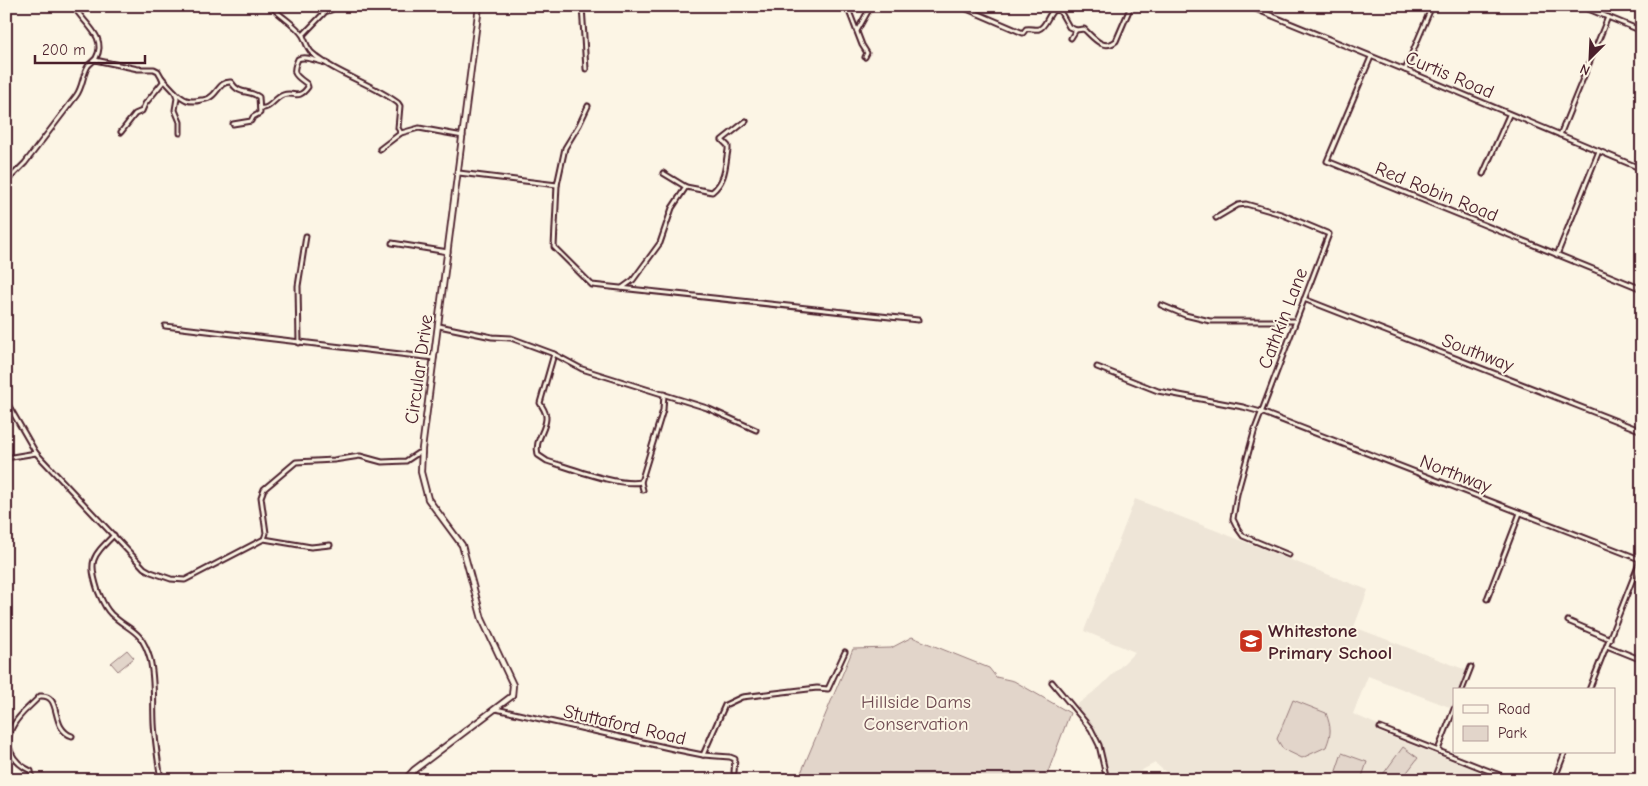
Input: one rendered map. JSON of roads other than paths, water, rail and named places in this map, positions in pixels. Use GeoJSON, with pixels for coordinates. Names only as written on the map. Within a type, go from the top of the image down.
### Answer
{"type":"FeatureCollection","features":[{"type":"Feature","properties":{"kind":"street"},"geometry":{"type":"LineString","coordinates":[[6,182],[25,163],[80,91],[88,65],[95,60],[99,50],[99,41],[95,33],[74,6]]}},
{"type":"Feature","properties":{"kind":"street"},"geometry":{"type":"LineString","coordinates":[[302,35],[325,12],[331,10],[334,6]]}},
{"type":"Feature","properties":{"kind":"street","name":"Circular Drive"},"geometry":{"type":"LineString","coordinates":[[405,780],[414,770],[512,696],[513,684],[482,619],[462,545],[428,499],[421,472],[479,6]]}},
{"type":"Feature","properties":{"kind":"street"},"geometry":{"type":"LineString","coordinates":[[582,6],[586,70]]}},
{"type":"Feature","properties":{"kind":"street"},"geometry":{"type":"LineString","coordinates":[[847,6],[856,31],[867,53],[865,57]]}},
{"type":"Feature","properties":{"kind":"street"},"geometry":{"type":"LineString","coordinates":[[856,31],[871,6]]}},
{"type":"Feature","properties":{"kind":"street"},"geometry":{"type":"LineString","coordinates":[[960,6],[1023,33],[1026,29],[1037,30],[1041,28],[1050,12],[1054,10],[1060,11],[1068,26],[1076,30],[1084,29],[1094,41],[1108,45],[1116,41],[1131,6]]}},
{"type":"Feature","properties":{"kind":"street","name":"Curtis Road"},"geometry":{"type":"LineString","coordinates":[[1248,6],[1642,169]]}},
{"type":"Feature","properties":{"kind":"street"},"geometry":{"type":"LineString","coordinates":[[1405,70],[1432,6]]}},
{"type":"Feature","properties":{"kind":"street"},"geometry":{"type":"LineString","coordinates":[[1581,6],[1642,31]]}},
{"type":"Feature","properties":{"kind":"street"},"geometry":{"type":"LineString","coordinates":[[274,10],[302,35],[312,53],[340,72],[370,85],[398,103],[400,106],[398,128],[401,133]]}},
{"type":"Feature","properties":{"kind":"street"},"geometry":{"type":"LineString","coordinates":[[1560,135],[1608,17]]}},
{"type":"Feature","properties":{"kind":"street"},"geometry":{"type":"LineString","coordinates":[[1071,38],[1076,30]]}},
{"type":"Feature","properties":{"kind":"street"},"geometry":{"type":"LineString","coordinates":[[260,108],[268,107],[282,95],[295,96],[304,92],[308,87],[307,84],[294,74],[293,70],[298,59],[301,57],[328,63]]}},
{"type":"Feature","properties":{"kind":"street","name":"Red Robin Road"},"geometry":{"type":"LineString","coordinates":[[1371,57],[1327,161],[1642,289]]}},
{"type":"Feature","properties":{"kind":"street"},"geometry":{"type":"LineString","coordinates":[[95,60],[138,69],[154,69],[158,71],[175,92],[187,101],[194,102],[208,99],[223,83],[231,82],[234,88],[241,92],[257,95],[260,113],[252,117],[251,122],[233,124]]}},
{"type":"Feature","properties":{"kind":"street"},"geometry":{"type":"LineString","coordinates":[[121,132],[135,114],[142,111],[145,104],[163,82],[162,78]]}},
{"type":"Feature","properties":{"kind":"street"},"geometry":{"type":"LineString","coordinates":[[175,92],[177,98],[175,110],[180,122],[180,133]]}},
{"type":"Feature","properties":{"kind":"street"},"geometry":{"type":"LineString","coordinates":[[588,106],[565,148],[558,185],[554,248],[592,285],[918,320]]}},
{"type":"Feature","properties":{"kind":"street"},"geometry":{"type":"LineString","coordinates":[[1484,174],[1509,115]]}},
{"type":"Feature","properties":{"kind":"street"},"geometry":{"type":"LineString","coordinates":[[663,172],[686,187],[712,192],[720,186],[724,176],[728,146],[722,140],[746,121]]}},
{"type":"Feature","properties":{"kind":"street"},"geometry":{"type":"LineString","coordinates":[[380,149],[401,133],[419,128],[463,136]]}},
{"type":"Feature","properties":{"kind":"street"},"geometry":{"type":"LineString","coordinates":[[1557,255],[1599,151]]}},
{"type":"Feature","properties":{"kind":"street"},"geometry":{"type":"LineString","coordinates":[[459,173],[558,185]]}},
{"type":"Feature","properties":{"kind":"street"},"geometry":{"type":"LineString","coordinates":[[622,288],[633,280],[660,243],[672,208],[686,187]]}},
{"type":"Feature","properties":{"kind":"street","name":"Cathkin Lane"},"geometry":{"type":"LineString","coordinates":[[1216,218],[1238,205],[1246,204],[1281,214],[1329,234],[1261,412],[1245,461],[1233,512],[1233,518],[1243,536],[1289,555]]}},
{"type":"Feature","properties":{"kind":"street"},"geometry":{"type":"LineString","coordinates":[[299,343],[298,286],[306,236]]}},
{"type":"Feature","properties":{"kind":"street"},"geometry":{"type":"LineString","coordinates":[[392,243],[448,252]]}},
{"type":"Feature","properties":{"kind":"street","name":"Southway"},"geometry":{"type":"LineString","coordinates":[[1304,298],[1642,431]]}},
{"type":"Feature","properties":{"kind":"street"},"geometry":{"type":"LineString","coordinates":[[1161,305],[1185,315],[1210,321],[1295,321]]}},
{"type":"Feature","properties":{"kind":"street"},"geometry":{"type":"LineString","coordinates":[[165,326],[434,358]]}},
{"type":"Feature","properties":{"kind":"street"},"geometry":{"type":"LineString","coordinates":[[438,326],[492,337],[511,338],[554,354],[582,369],[707,408],[756,430]]}},
{"type":"Feature","properties":{"kind":"street"},"geometry":{"type":"LineString","coordinates":[[554,354],[540,403],[545,412],[546,420],[537,446],[538,455],[547,461],[620,482],[634,484],[641,482]]}},
{"type":"Feature","properties":{"kind":"street","name":"Northway"},"geometry":{"type":"LineString","coordinates":[[1097,367],[1158,391],[1261,412],[1641,558]]}},
{"type":"Feature","properties":{"kind":"street"},"geometry":{"type":"LineString","coordinates":[[643,490],[641,482],[663,410],[664,394]]}},
{"type":"Feature","properties":{"kind":"street"},"geometry":{"type":"LineString","coordinates":[[6,402],[36,453],[147,570],[179,580],[188,579],[264,538],[311,548],[330,545]]}},
{"type":"Feature","properties":{"kind":"street"},"geometry":{"type":"LineString","coordinates":[[264,538],[266,534],[261,497],[264,489],[296,462],[334,460],[360,456],[382,462],[406,461],[422,452]]}},
{"type":"Feature","properties":{"kind":"street"},"geometry":{"type":"LineString","coordinates":[[6,458],[36,453]]}},
{"type":"Feature","properties":{"kind":"street"},"geometry":{"type":"LineString","coordinates":[[1487,599],[1520,513]]}},
{"type":"Feature","properties":{"kind":"street"},"geometry":{"type":"LineString","coordinates":[[114,535],[99,550],[92,563],[92,570],[106,608],[112,615],[139,634],[149,657],[153,678],[156,743],[161,780]]}},
{"type":"Feature","properties":{"kind":"street"},"geometry":{"type":"LineString","coordinates":[[1590,688],[1641,558]]}},
{"type":"Feature","properties":{"kind":"street"},"geometry":{"type":"LineString","coordinates":[[1568,621],[1610,638]]}},
{"type":"Feature","properties":{"kind":"street"},"geometry":{"type":"LineString","coordinates":[[1607,646],[1642,660]]}},
{"type":"Feature","properties":{"kind":"street"},"geometry":{"type":"LineString","coordinates":[[703,755],[724,705],[742,697],[817,688],[828,689],[845,652]]}},
{"type":"Feature","properties":{"kind":"street"},"geometry":{"type":"LineString","coordinates":[[1463,688],[1471,667]]}},
{"type":"Feature","properties":{"kind":"street"},"geometry":{"type":"LineString","coordinates":[[1052,682],[1092,729],[1099,745],[1107,780]]}},
{"type":"Feature","properties":{"kind":"street"},"geometry":{"type":"LineString","coordinates":[[32,780],[31,771],[18,764],[12,758],[9,749],[12,727],[20,716],[40,696],[45,696],[52,700],[56,707],[56,715],[65,734],[72,736]]}},
{"type":"Feature","properties":{"kind":"street","name":"Stuttaford Road"},"geometry":{"type":"LineString","coordinates":[[496,709],[703,755],[730,757],[735,759],[734,772]]}},
{"type":"Feature","properties":{"kind":"street"},"geometry":{"type":"LineString","coordinates":[[1438,750],[1453,712]]}},
{"type":"Feature","properties":{"kind":"street"},"geometry":{"type":"LineString","coordinates":[[1380,728],[1512,780]]}},
{"type":"Feature","properties":{"kind":"street"},"geometry":{"type":"LineString","coordinates":[[1554,780],[1564,754]]}},
{"type":"Feature","properties":{"kind":"street"},"geometry":{"type":"LineString","coordinates":[[1495,780],[1497,774]]}},
{"type":"Feature","properties":{"kind":"place","name":"Whitestone Primary School"},"geometry":{"type":"Point","coordinates":[1251,641]}},
{"type":"Feature","properties":{"kind":"park label","name":"Hillside Dams Conservation"},"geometry":{"type":"Point","coordinates":[916,712]}}]}
